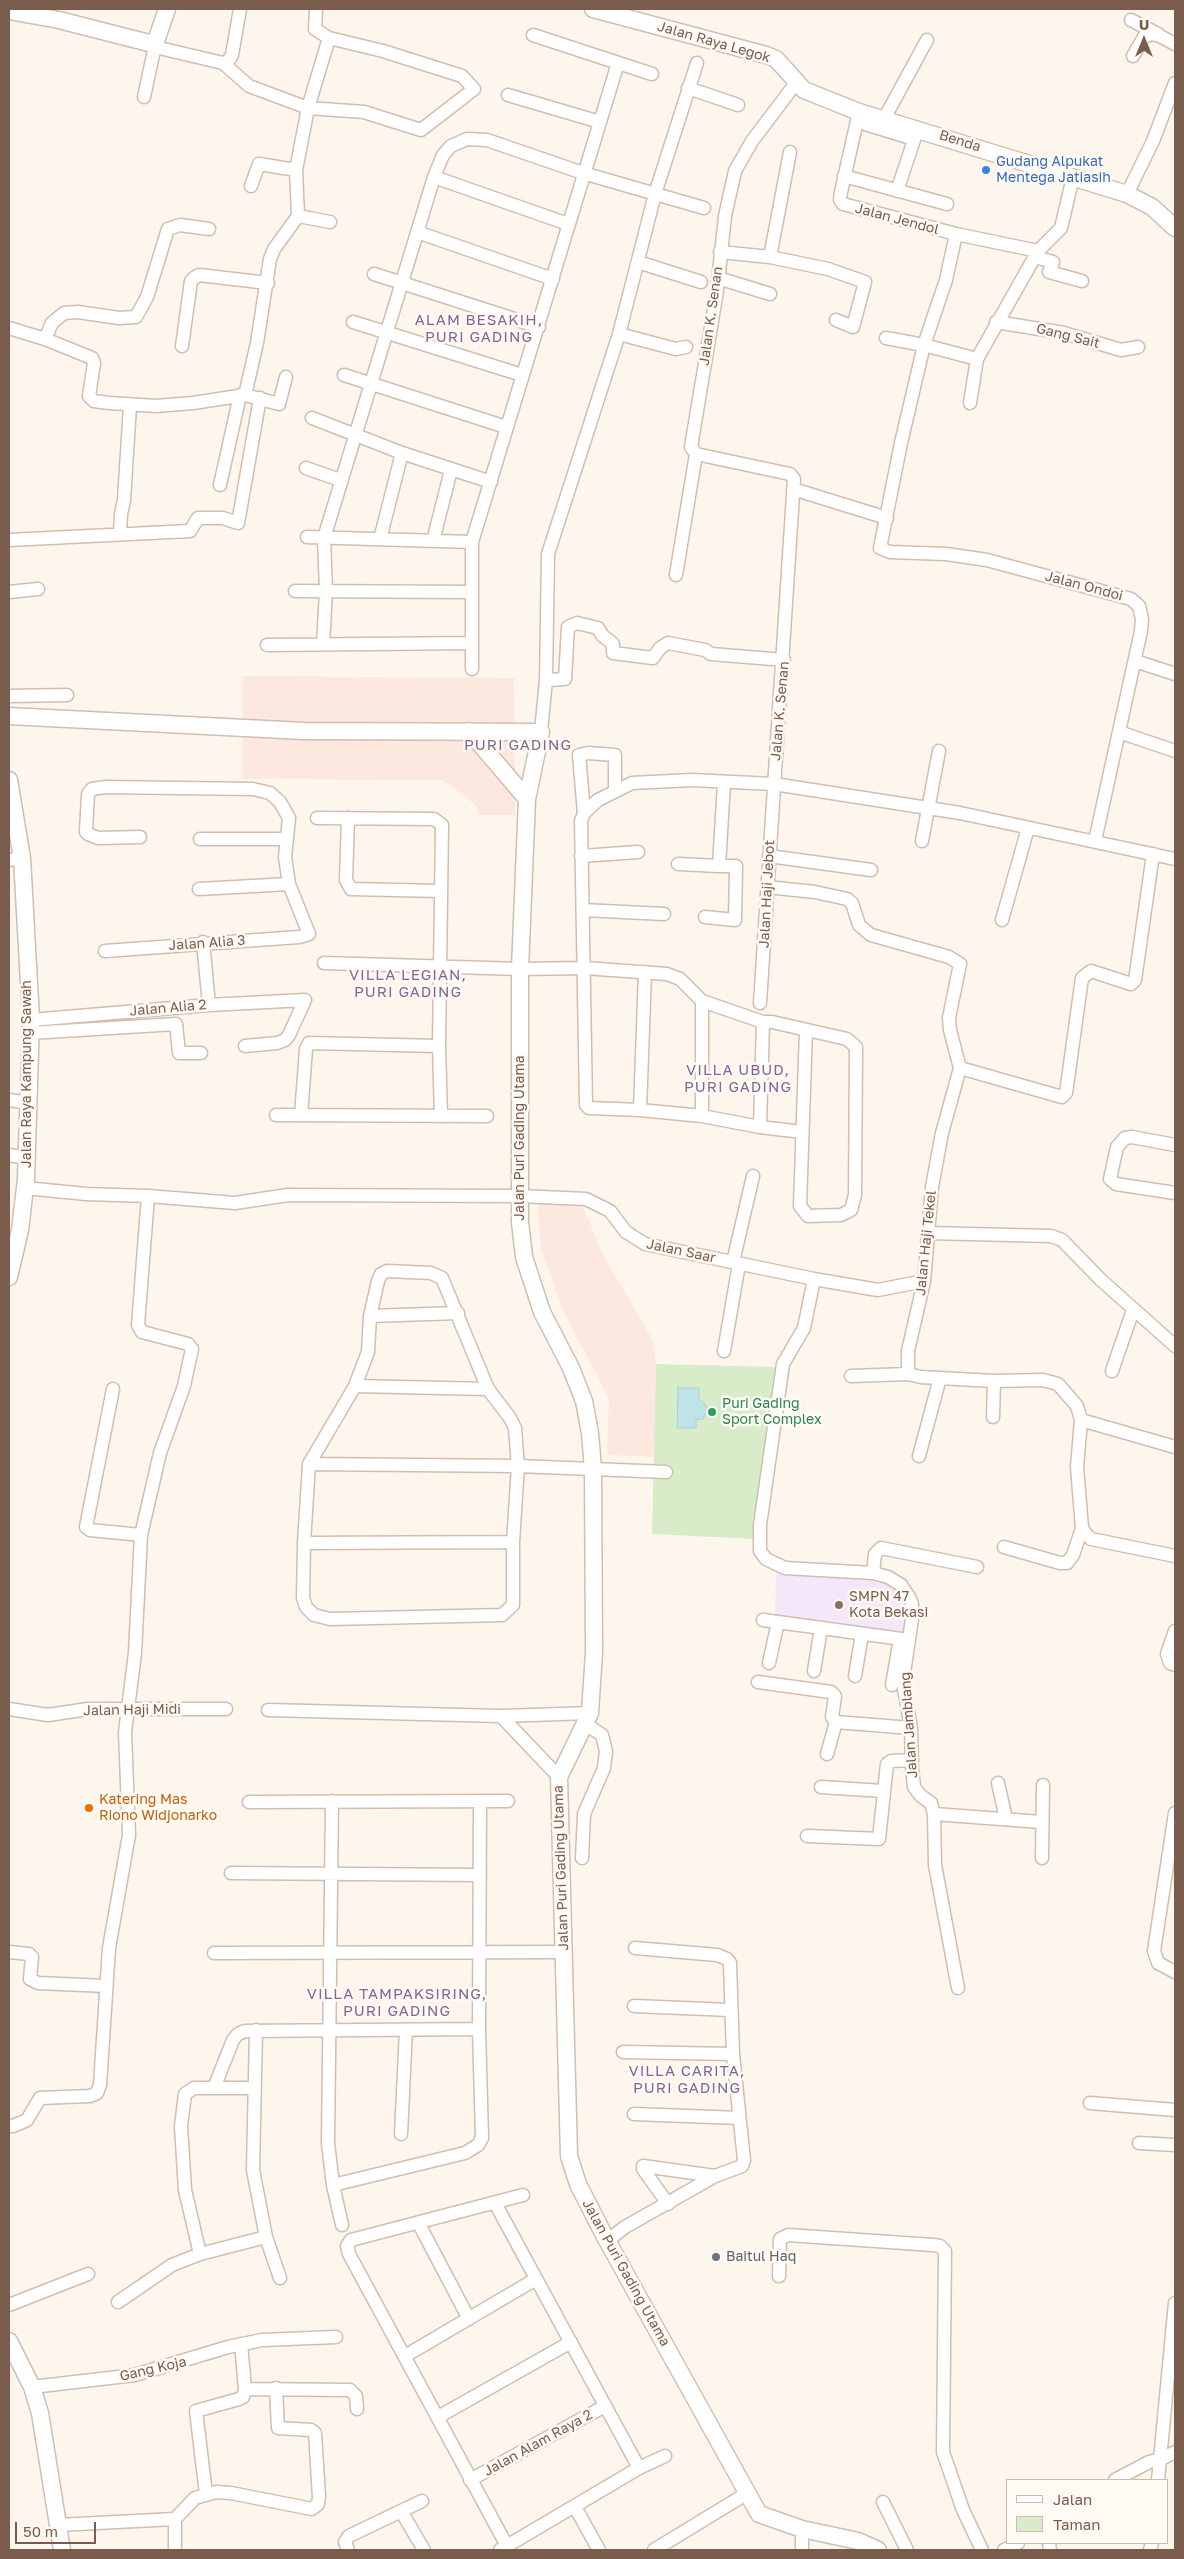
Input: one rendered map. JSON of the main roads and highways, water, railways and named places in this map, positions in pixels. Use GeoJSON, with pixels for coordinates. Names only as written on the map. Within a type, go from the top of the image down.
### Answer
{"type":"FeatureCollection","features":[{"type":"Feature","properties":{"kind":"water"},"geometry":{"type":"Polygon","coordinates":[[[678,1388],[699,1388],[699,1399],[705,1404],[707,1409],[703,1419],[696,1419],[696,1428],[677,1428],[678,1388]]]}},
{"type":"Feature","properties":{"kind":"place","name":"Gudang Alpukat Mentega Jatiasih"},"geometry":{"type":"Point","coordinates":[986,170]}},
{"type":"Feature","properties":{"kind":"place","name":"Puri Gading Sport Complex"},"geometry":{"type":"Point","coordinates":[712,1412]}},
{"type":"Feature","properties":{"kind":"place","name":"SMPN 47 Kota Bekasi"},"geometry":{"type":"Point","coordinates":[839,1605]}},
{"type":"Feature","properties":{"kind":"place","name":"Katering Mas Riono Widjonarko"},"geometry":{"type":"Point","coordinates":[89,1808]}},
{"type":"Feature","properties":{"kind":"place","name":"Baitul Haq"},"geometry":{"type":"Point","coordinates":[716,2257]}},
{"type":"Feature","properties":{"kind":"district","name":"ALAM BESAKIH, PURI GADING"},"geometry":{"type":"Point","coordinates":[479,328]}},
{"type":"Feature","properties":{"kind":"district","name":"PURI GADING"},"geometry":{"type":"Point","coordinates":[518,745]}},
{"type":"Feature","properties":{"kind":"district","name":"VILLA LEGIAN, PURI GADING"},"geometry":{"type":"Point","coordinates":[408,984]}},
{"type":"Feature","properties":{"kind":"district","name":"VILLA UBUD, PURI GADING"},"geometry":{"type":"Point","coordinates":[738,1078]}},
{"type":"Feature","properties":{"kind":"district","name":"VILLA TAMPAKSIRING, PURI GADING"},"geometry":{"type":"Point","coordinates":[397,2002]}},
{"type":"Feature","properties":{"kind":"district","name":"VILLA CARITA, PURI GADING"},"geometry":{"type":"Point","coordinates":[687,2080]}}]}
